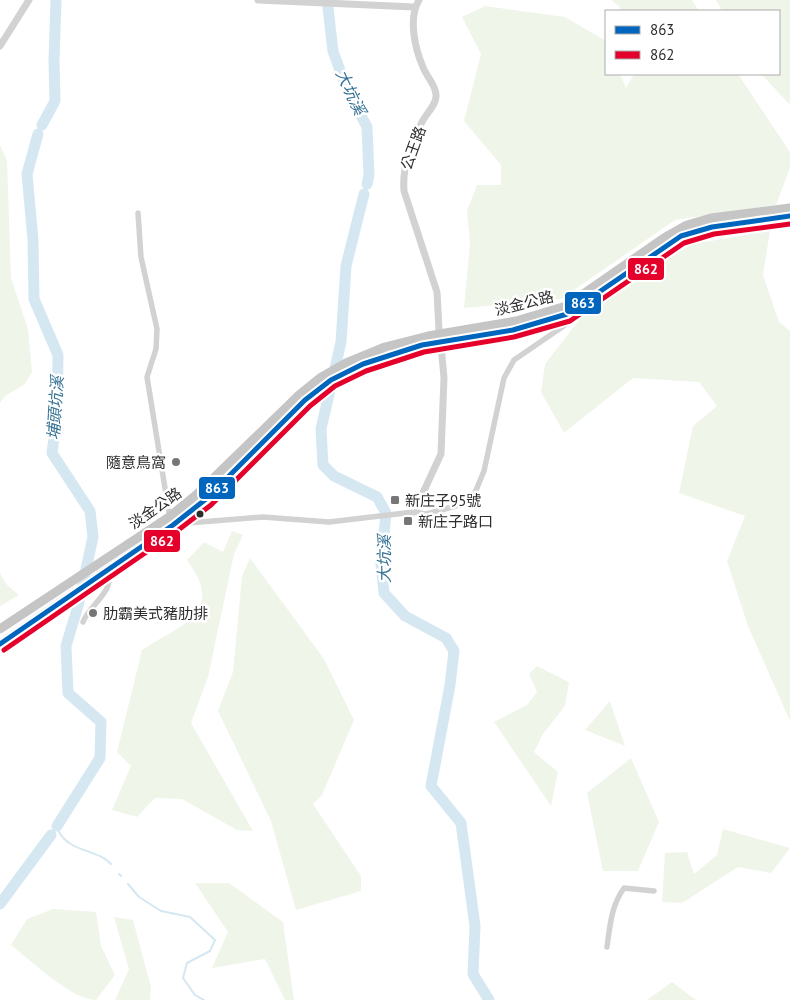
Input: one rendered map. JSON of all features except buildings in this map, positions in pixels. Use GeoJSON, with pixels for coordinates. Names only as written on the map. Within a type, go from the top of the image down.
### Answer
{"type":"FeatureCollection","features":[{"type":"Feature","properties":{"kind":"main road","name":"淡金公路"},"geometry":{"type":"LineString","coordinates":[[567,310],[664,238],[687,225],[711,218],[790,208]]}},
{"type":"Feature","properties":{"kind":"main road","name":"淡金公路"},"geometry":{"type":"LineString","coordinates":[[0,644],[104,572],[171,521],[289,404],[347,367],[385,347],[450,336],[567,310],[681,236],[696,230],[790,216]]}},
{"type":"Feature","properties":{"kind":"main road","name":"淡金公路"},"geometry":{"type":"LineString","coordinates":[[0,629],[107,557],[171,521]]}},
{"type":"Feature","properties":{"kind":"street"},"geometry":{"type":"LineString","coordinates":[[0,46],[29,0]]}},
{"type":"Feature","properties":{"kind":"street"},"geometry":{"type":"LineString","coordinates":[[258,0],[414,7],[418,0]]}},
{"type":"Feature","properties":{"kind":"street","name":"公王路"},"geometry":{"type":"LineString","coordinates":[[414,7],[417,50],[423,68],[436,93],[436,100],[423,120],[406,158],[403,176],[404,192],[437,292],[439,330]]}},
{"type":"Feature","properties":{"kind":"street"},"geometry":{"type":"LineString","coordinates":[[138,213],[141,257],[158,330],[156,349],[147,377],[171,521],[263,517],[329,522],[414,512],[426,514],[456,506],[474,495],[484,471],[504,378],[514,360],[568,323],[567,310]]}},
{"type":"Feature","properties":{"kind":"street"},"geometry":{"type":"LineString","coordinates":[[414,512],[442,454],[444,378],[440,345]]}},
{"type":"Feature","properties":{"kind":"street"},"geometry":{"type":"LineString","coordinates":[[83,622],[91,607],[98,601],[110,584],[111,578],[104,572]]}},
{"type":"Feature","properties":{"kind":"street"},"geometry":{"type":"LineString","coordinates":[[608,947],[610,918],[616,899],[624,888],[654,891]]}},
{"type":"Feature","properties":{"kind":"shaded area"},"geometry":{"type":"Polygon","coordinates":[[[611,0],[692,0],[698,10],[621,10],[619,6],[611,0]]]}},
{"type":"Feature","properties":{"kind":"shaded area"},"geometry":{"type":"Polygon","coordinates":[[[716,0],[790,0],[790,105],[762,75],[780,75],[780,10],[721,10],[716,0]]]}},
{"type":"Feature","properties":{"kind":"shaded area"},"geometry":{"type":"Polygon","coordinates":[[[485,6],[565,17],[605,40],[605,75],[620,75],[626,88],[633,75],[739,75],[790,152],[790,168],[776,205],[675,220],[561,299],[464,308],[470,243],[467,211],[477,185],[501,185],[501,165],[464,121],[481,54],[462,17],[485,6]]]}},
{"type":"Feature","properties":{"kind":"shaded area"},"geometry":{"type":"Polygon","coordinates":[[[0,145],[7,161],[11,278],[28,329],[32,372],[25,384],[5,396],[0,403],[0,145]]]}},
{"type":"Feature","properties":{"kind":"shaded area"},"geometry":{"type":"Polygon","coordinates":[[[770,231],[763,275],[779,322],[790,331],[790,721],[748,626],[727,561],[745,516],[679,493],[693,426],[717,406],[699,382],[633,378],[564,433],[541,392],[545,364],[586,311],[692,244],[770,231]]]}},
{"type":"Feature","properties":{"kind":"shaded area"},"geometry":{"type":"Polygon","coordinates":[[[232,531],[243,535],[234,554],[208,677],[191,723],[253,831],[237,830],[182,799],[155,798],[137,817],[112,810],[131,766],[117,752],[142,650],[185,624],[195,615],[201,605],[202,593],[198,578],[187,560],[204,542],[223,552],[232,531]]]}},
{"type":"Feature","properties":{"kind":"shaded area"},"geometry":{"type":"Polygon","coordinates":[[[250,558],[324,659],[354,720],[322,795],[313,804],[361,876],[361,891],[296,910],[271,821],[218,711],[233,672],[242,576],[250,558]]]}},
{"type":"Feature","properties":{"kind":"shaded area"},"geometry":{"type":"Polygon","coordinates":[[[0,573],[6,584],[19,595],[0,606],[0,573]]]}},
{"type":"Feature","properties":{"kind":"shaded area"},"geometry":{"type":"Polygon","coordinates":[[[537,666],[569,682],[565,706],[543,734],[534,752],[558,772],[551,806],[494,722],[527,705],[537,692],[529,674],[537,666]]]}},
{"type":"Feature","properties":{"kind":"shaded area"},"geometry":{"type":"Polygon","coordinates":[[[610,701],[625,746],[585,730],[610,701]]]}},
{"type":"Feature","properties":{"kind":"shaded area"},"geometry":{"type":"Polygon","coordinates":[[[631,758],[659,822],[638,871],[603,871],[587,793],[631,758]]]}},
{"type":"Feature","properties":{"kind":"shaded area"},"geometry":{"type":"Polygon","coordinates":[[[723,829],[790,848],[771,873],[738,867],[682,903],[662,902],[665,853],[687,852],[694,874],[717,855],[723,829]]]}},
{"type":"Feature","properties":{"kind":"shaded area"},"geometry":{"type":"Polygon","coordinates":[[[195,883],[229,883],[283,922],[294,1000],[285,1000],[265,959],[212,968],[228,932],[195,883]]]}},
{"type":"Feature","properties":{"kind":"shaded area"},"geometry":{"type":"Polygon","coordinates":[[[53,909],[96,912],[101,946],[115,975],[96,1000],[75,994],[64,987],[11,945],[27,919],[53,909]]]}},
{"type":"Feature","properties":{"kind":"shaded area"},"geometry":{"type":"Polygon","coordinates":[[[114,917],[133,920],[151,987],[150,1000],[115,1000],[129,969],[114,917]]]}},
{"type":"Feature","properties":{"kind":"shaded area"},"geometry":{"type":"Polygon","coordinates":[[[672,982],[696,1000],[647,1000],[672,982]]]}},
{"type":"Feature","properties":{"kind":"waterway","name":"埔頭坑溪"},"geometry":{"type":"LineString","coordinates":[[42,125],[55,101],[56,0]]}},
{"type":"Feature","properties":{"kind":"waterway","name":"大坑溪"},"geometry":{"type":"LineString","coordinates":[[327,0],[333,51],[346,87],[367,127],[369,175],[367,184]]}},
{"type":"Feature","properties":{"kind":"waterway","name":"埔頭坑溪"},"geometry":{"type":"LineString","coordinates":[[38,134],[27,174],[33,240],[34,299],[58,355],[57,416],[52,453],[90,511],[93,537],[78,606],[66,646],[68,693],[101,722],[100,758],[57,826]]}},
{"type":"Feature","properties":{"kind":"waterway","name":"大坑溪"},"geometry":{"type":"LineString","coordinates":[[364,194],[346,266],[341,342],[321,429],[323,465],[334,476],[377,497],[386,513],[381,564],[384,593],[405,616],[446,638],[454,651],[450,685],[431,786],[461,823],[475,926],[473,974],[489,1000]]}},
{"type":"Feature","properties":{"kind":"waterway"},"geometry":{"type":"LineString","coordinates":[[63,816],[58,830],[63,837],[76,847],[99,856],[111,864]]}},
{"type":"Feature","properties":{"kind":"waterway","name":"埔頭坑溪"},"geometry":{"type":"LineString","coordinates":[[0,904],[51,835]]}},
{"type":"Feature","properties":{"kind":"waterway"},"geometry":{"type":"LineString","coordinates":[[128,884],[139,897],[161,911],[190,917],[215,940],[210,951],[187,963],[183,978],[195,995],[204,1000]]}},
{"type":"Feature","properties":{"kind":"transit line","name":"863"},"geometry":{"type":"LineString","coordinates":[[0,644],[173,525],[206,499],[305,400],[331,380],[363,364],[422,345],[513,330],[567,314],[681,236],[712,227],[790,216]]}},
{"type":"Feature","properties":{"kind":"transit line","name":"862"},"geometry":{"type":"LineString","coordinates":[[4,650],[177,531],[211,505],[310,406],[335,386],[366,371],[424,352],[514,337],[570,321],[684,243],[714,234],[790,224]]}},
{"type":"Feature","properties":{"kind":"place","name":"隨意鳥窩"},"geometry":{"type":"Point","coordinates":[176,462]}},
{"type":"Feature","properties":{"kind":"place","name":"新庄子95號"},"geometry":{"type":"Point","coordinates":[395,500]}},
{"type":"Feature","properties":{"kind":"place","name":"新庄子路口"},"geometry":{"type":"Point","coordinates":[408,521]}},
{"type":"Feature","properties":{"kind":"place","name":"肋霸美式豬肋排"},"geometry":{"type":"Point","coordinates":[93,613]}}]}
